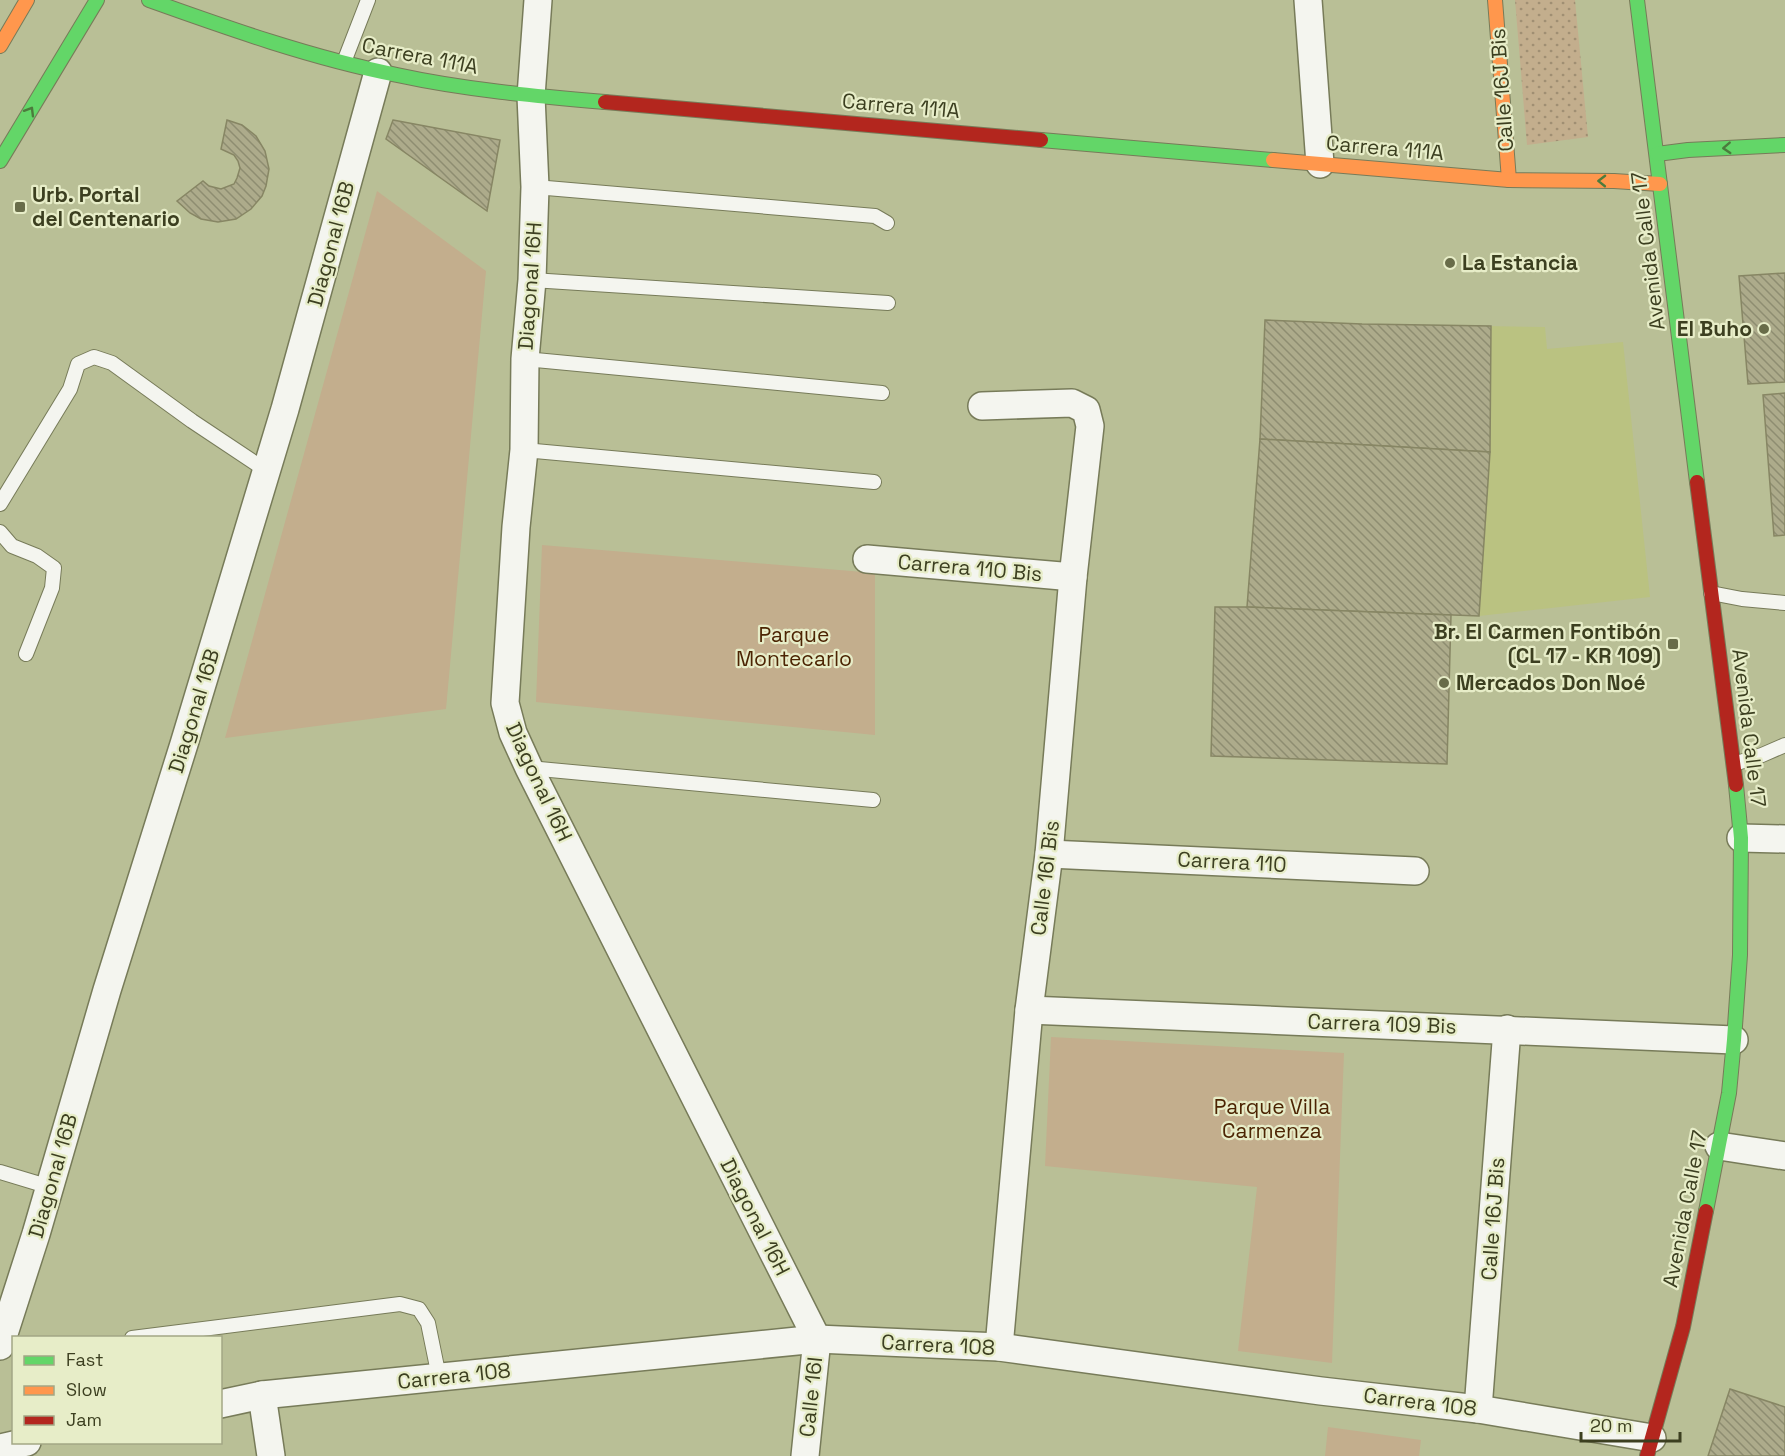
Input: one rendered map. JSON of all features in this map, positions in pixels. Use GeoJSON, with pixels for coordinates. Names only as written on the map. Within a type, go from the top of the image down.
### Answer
{"type":"FeatureCollection","features":[{"type":"Feature","properties":{"kind":"street"},"geometry":{"type":"LineString","coordinates":[[0,46],[27,0]]}},
{"type":"Feature","properties":{"kind":"street"},"geometry":{"type":"LineString","coordinates":[[0,161],[97,0]]}},
{"type":"Feature","properties":{"kind":"street","name":"Carrera 111A"},"geometry":{"type":"LineString","coordinates":[[149,0],[246,35],[378,72],[531,96],[1509,180],[1660,184]]}},
{"type":"Feature","properties":{"kind":"street","name":"Diagonal 16H"},"geometry":{"type":"LineString","coordinates":[[538,0],[531,96],[535,187],[532,279],[525,359],[524,450],[516,527],[505,703],[513,733],[529,768],[817,1339]]}},
{"type":"Feature","properties":{"kind":"street"},"geometry":{"type":"LineString","coordinates":[[1308,0],[1320,164]]}},
{"type":"Feature","properties":{"kind":"street","name":"Calle 16J Bis"},"geometry":{"type":"LineString","coordinates":[[1495,0],[1509,180]]}},
{"type":"Feature","properties":{"kind":"street","name":"Avenida Calle 17"},"geometry":{"type":"LineString","coordinates":[[1637,0],[1734,764],[1741,838],[1740,955],[1729,1093],[1683,1327],[1649,1447]]}},
{"type":"Feature","properties":{"kind":"street","name":"Diagonal 16B"},"geometry":{"type":"LineString","coordinates":[[0,1346],[267,471],[378,72]]}},
{"type":"Feature","properties":{"kind":"street"},"geometry":{"type":"LineString","coordinates":[[1657,154],[1688,150],[1785,145]]}},
{"type":"Feature","properties":{"kind":"street","name":"Calle 16I Bis"},"geometry":{"type":"LineString","coordinates":[[982,406],[1072,403],[1086,410],[1090,426],[1073,578],[1049,854],[1029,1010],[999,1347]]}},
{"type":"Feature","properties":{"kind":"street","name":"Carrera 110 Bis"},"geometry":{"type":"LineString","coordinates":[[867,558],[1073,578]]}},
{"type":"Feature","properties":{"kind":"street"},"geometry":{"type":"LineString","coordinates":[[1741,838],[1785,839]]}},
{"type":"Feature","properties":{"kind":"street","name":"Carrera 110"},"geometry":{"type":"LineString","coordinates":[[1049,854],[1415,871]]}},
{"type":"Feature","properties":{"kind":"street","name":"Carrera 109 Bis"},"geometry":{"type":"LineString","coordinates":[[1029,1010],[1734,1040]]}},
{"type":"Feature","properties":{"kind":"street","name":"Calle 16J Bis"},"geometry":{"type":"LineString","coordinates":[[1479,1409],[1508,1029]]}},
{"type":"Feature","properties":{"kind":"street"},"geometry":{"type":"LineString","coordinates":[[1719,1146],[1785,1156]]}},
{"type":"Feature","properties":{"kind":"street","name":"Carrera 108"},"geometry":{"type":"LineString","coordinates":[[222,1404],[262,1395],[817,1339],[999,1347],[1321,1391],[1479,1409],[1649,1447]]}},
{"type":"Feature","properties":{"kind":"street","name":"Calle 16I"},"geometry":{"type":"LineString","coordinates":[[805,1456],[817,1339]]}},
{"type":"Feature","properties":{"kind":"street"},"geometry":{"type":"LineString","coordinates":[[262,1395],[271,1456]]}},
{"type":"Feature","properties":{"kind":"street"},"geometry":{"type":"LineString","coordinates":[[0,1448],[22,1444]]}},
{"type":"Feature","properties":{"kind":"lane"},"geometry":{"type":"LineString","coordinates":[[344,63],[369,0]]}},
{"type":"Feature","properties":{"kind":"lane"},"geometry":{"type":"LineString","coordinates":[[535,187],[875,216],[887,224]]}},
{"type":"Feature","properties":{"kind":"lane"},"geometry":{"type":"LineString","coordinates":[[532,279],[888,303]]}},
{"type":"Feature","properties":{"kind":"lane"},"geometry":{"type":"LineString","coordinates":[[0,504],[70,389],[78,364],[94,357],[112,363],[192,421],[267,471]]}},
{"type":"Feature","properties":{"kind":"lane"},"geometry":{"type":"LineString","coordinates":[[525,359],[882,393]]}},
{"type":"Feature","properties":{"kind":"lane"},"geometry":{"type":"LineString","coordinates":[[524,450],[873,482]]}},
{"type":"Feature","properties":{"kind":"lane"},"geometry":{"type":"LineString","coordinates":[[0,532],[12,546],[37,556],[54,568],[52,588],[26,654]]}},
{"type":"Feature","properties":{"kind":"lane"},"geometry":{"type":"LineString","coordinates":[[1711,592],[1785,603]]}},
{"type":"Feature","properties":{"kind":"lane"},"geometry":{"type":"LineString","coordinates":[[1734,764],[1785,745]]}},
{"type":"Feature","properties":{"kind":"lane"},"geometry":{"type":"LineString","coordinates":[[529,768],[873,800]]}},
{"type":"Feature","properties":{"kind":"lane"},"geometry":{"type":"LineString","coordinates":[[0,1172],[50,1187]]}},
{"type":"Feature","properties":{"kind":"lane"},"geometry":{"type":"LineString","coordinates":[[148,1336],[400,1304],[419,1308],[428,1323],[439,1377]]}},
{"type":"Feature","properties":{"kind":"shaded area"},"geometry":{"type":"Polygon","coordinates":[[[1265,320],[1545,327],[1547,349],[1623,342],[1650,597],[1479,616],[1247,607],[1260,439],[1265,320]]]}},
{"type":"Feature","properties":{"kind":"green space"},"geometry":{"type":"Polygon","coordinates":[[[1515,0],[1575,0],[1588,137],[1527,145],[1515,0]]]}},
{"type":"Feature","properties":{"kind":"green space"},"geometry":{"type":"Polygon","coordinates":[[[377,191],[486,271],[446,709],[225,738],[377,191]]]}},
{"type":"Feature","properties":{"kind":"green space","name":"Parque Montecarlo"},"geometry":{"type":"Polygon","coordinates":[[[542,545],[875,573],[875,735],[536,702],[542,545]]]}},
{"type":"Feature","properties":{"kind":"green space","name":"Parque Villa Carmenza"},"geometry":{"type":"Polygon","coordinates":[[[1051,1037],[1344,1053],[1332,1363],[1238,1351],[1257,1187],[1045,1166],[1051,1037]]]}},
{"type":"Feature","properties":{"kind":"green space"},"geometry":{"type":"Polygon","coordinates":[[[1328,1427],[1421,1440],[1419,1456],[1325,1456],[1328,1427]]]}},
{"type":"Feature","properties":{"kind":"building"},"geometry":{"type":"Polygon","coordinates":[[[227,120],[242,125],[256,136],[265,151],[269,169],[262,196],[251,209],[236,219],[218,222],[201,219],[177,201],[203,181],[209,186],[221,189],[234,184],[240,168],[238,161],[234,155],[221,149],[227,120]]]}},
{"type":"Feature","properties":{"kind":"building"},"geometry":{"type":"Polygon","coordinates":[[[393,120],[500,140],[487,211],[386,139],[393,120]]]}},
{"type":"Feature","properties":{"kind":"building","name":"El Buho"},"geometry":{"type":"Polygon","coordinates":[[[1785,273],[1785,382],[1748,384],[1739,276],[1785,273]]]}},
{"type":"Feature","properties":{"kind":"building"},"geometry":{"type":"Polygon","coordinates":[[[1265,320],[1491,326],[1490,452],[1260,439],[1265,320]]]}},
{"type":"Feature","properties":{"kind":"building"},"geometry":{"type":"Polygon","coordinates":[[[1785,393],[1785,535],[1774,536],[1763,395],[1785,393]]]}},
{"type":"Feature","properties":{"kind":"building"},"geometry":{"type":"Polygon","coordinates":[[[1260,439],[1490,452],[1479,616],[1247,607],[1260,439]]]}},
{"type":"Feature","properties":{"kind":"building"},"geometry":{"type":"Polygon","coordinates":[[[1215,607],[1451,615],[1447,764],[1211,756],[1215,607]]]}},
{"type":"Feature","properties":{"kind":"building"},"geometry":{"type":"Polygon","coordinates":[[[1730,1389],[1785,1407],[1785,1456],[1708,1456],[1730,1389]]]}},
{"type":"Feature","properties":{"kind":"traffic: fast"},"geometry":{"type":"LineString","coordinates":[[0,161],[97,0]]}},
{"type":"Feature","properties":{"kind":"traffic: fast"},"geometry":{"type":"LineString","coordinates":[[149,0],[272,42],[365,68],[475,89],[605,102]]}},
{"type":"Feature","properties":{"kind":"traffic: fast"},"geometry":{"type":"LineString","coordinates":[[1637,0],[1697,482]]}},
{"type":"Feature","properties":{"kind":"traffic: fast"},"geometry":{"type":"LineString","coordinates":[[1041,140],[1273,160]]}},
{"type":"Feature","properties":{"kind":"traffic: fast"},"geometry":{"type":"LineString","coordinates":[[1657,154],[1688,150],[1785,145]]}},
{"type":"Feature","properties":{"kind":"traffic: fast"},"geometry":{"type":"LineString","coordinates":[[1706,1211],[1729,1093],[1740,955],[1741,838],[1736,785]]}},
{"type":"Feature","properties":{"kind":"traffic: slow"},"geometry":{"type":"LineString","coordinates":[[0,46],[27,0]]}},
{"type":"Feature","properties":{"kind":"traffic: slow"},"geometry":{"type":"LineString","coordinates":[[1495,0],[1509,180]]}},
{"type":"Feature","properties":{"kind":"traffic: slow"},"geometry":{"type":"LineString","coordinates":[[1273,160],[1509,180],[1660,184]]}},
{"type":"Feature","properties":{"kind":"traffic: jam"},"geometry":{"type":"LineString","coordinates":[[605,102],[1041,140]]}},
{"type":"Feature","properties":{"kind":"traffic: jam"},"geometry":{"type":"LineString","coordinates":[[1697,482],[1736,785]]}},
{"type":"Feature","properties":{"kind":"traffic: jam"},"geometry":{"type":"LineString","coordinates":[[1647,1456],[1683,1327],[1706,1211]]}},
{"type":"Feature","properties":{"kind":"place","name":"Urb. Portal del Centenario"},"geometry":{"type":"Point","coordinates":[20,207]}},
{"type":"Feature","properties":{"kind":"place","name":"La Estancia"},"geometry":{"type":"Point","coordinates":[1450,263]}},
{"type":"Feature","properties":{"kind":"place","name":"El Buho"},"geometry":{"type":"Point","coordinates":[1764,329]}},
{"type":"Feature","properties":{"kind":"place","name":"Br. El Carmen Fontibón (CL 17 - KR 109)"},"geometry":{"type":"Point","coordinates":[1673,644]}},
{"type":"Feature","properties":{"kind":"place","name":"Mercados Don Noé"},"geometry":{"type":"Point","coordinates":[1444,683]}}]}
